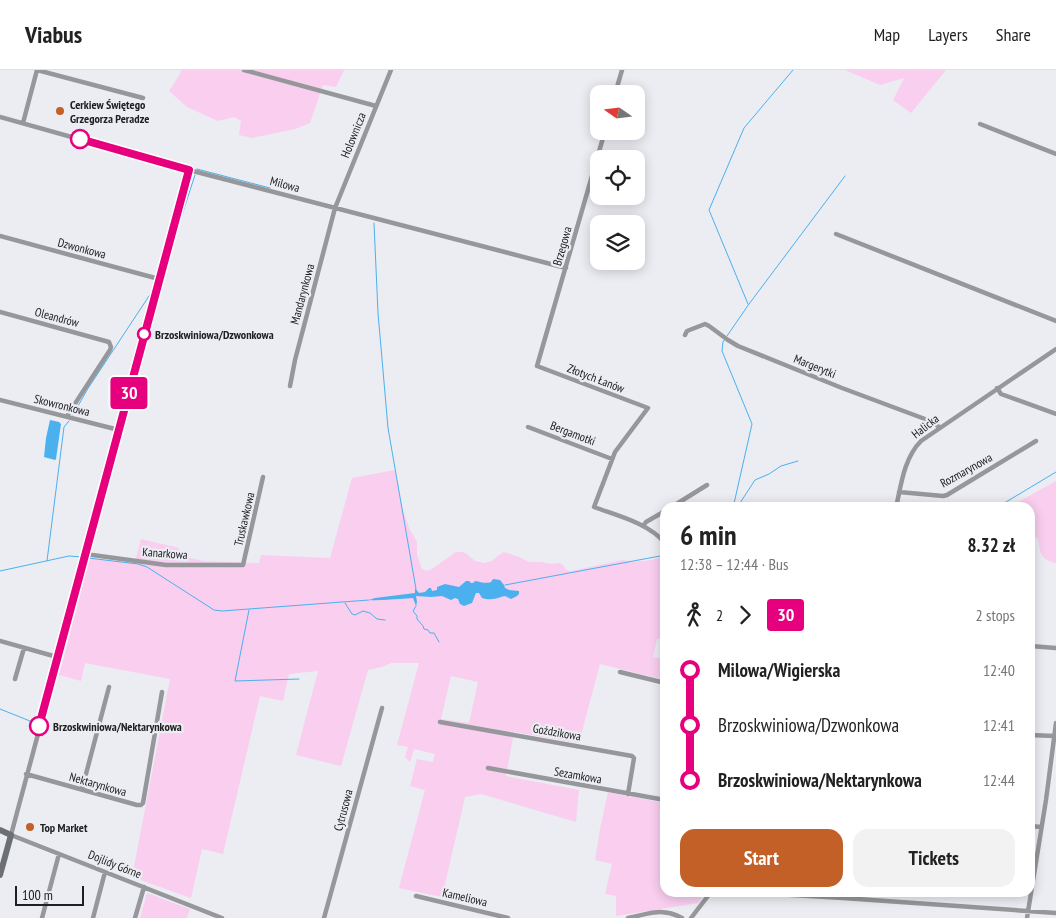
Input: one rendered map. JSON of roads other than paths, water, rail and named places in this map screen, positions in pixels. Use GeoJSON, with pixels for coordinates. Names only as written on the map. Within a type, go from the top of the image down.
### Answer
{"type":"FeatureCollection","features":[{"type":"Feature","properties":{"kind":"street"},"geometry":{"type":"LineString","coordinates":[[23,123],[37,70],[143,98]]}},
{"type":"Feature","properties":{"kind":"street"},"geometry":{"type":"LineString","coordinates":[[244,70],[376,106]]}},
{"type":"Feature","properties":{"kind":"street","name":"Holownicza"},"geometry":{"type":"LineString","coordinates":[[335,208],[390,70]]}},
{"type":"Feature","properties":{"kind":"street"},"geometry":{"type":"LineString","coordinates":[[618,85],[622,70]]}},
{"type":"Feature","properties":{"kind":"street","name":"Milowa"},"geometry":{"type":"LineString","coordinates":[[0,117],[189,170],[566,268]]}},
{"type":"Feature","properties":{"kind":"street"},"geometry":{"type":"LineString","coordinates":[[980,124],[1056,154]]}},
{"type":"Feature","properties":{"kind":"street","name":"Brzegowa"},"geometry":{"type":"LineString","coordinates":[[537,366],[602,140]]}},
{"type":"Feature","properties":{"kind":"street"},"geometry":{"type":"LineString","coordinates":[[0,875],[189,170]]}},
{"type":"Feature","properties":{"kind":"street","name":"Mandarynkowa"},"geometry":{"type":"LineString","coordinates":[[290,386],[295,360],[335,208]]}},
{"type":"Feature","properties":{"kind":"street"},"geometry":{"type":"LineString","coordinates":[[836,234],[1056,321]]}},
{"type":"Feature","properties":{"kind":"street","name":"Dzwonkowa"},"geometry":{"type":"LineString","coordinates":[[0,236],[159,279]]}},
{"type":"Feature","properties":{"kind":"street","name":"Oleandrów"},"geometry":{"type":"LineString","coordinates":[[0,312],[110,342],[110,350],[67,416]]}},
{"type":"Feature","properties":{"kind":"street","name":"Margerytki"},"geometry":{"type":"LineString","coordinates":[[686,333],[705,324],[738,346],[932,422],[939,427]]}},
{"type":"Feature","properties":{"kind":"street","name":"Halicka"},"geometry":{"type":"LineString","coordinates":[[897,502],[907,463],[914,448],[924,437],[1056,349]]}},
{"type":"Feature","properties":{"kind":"street","name":"Złotych Łanów"},"geometry":{"type":"LineString","coordinates":[[537,366],[648,408],[614,452],[612,459]]}},
{"type":"Feature","properties":{"kind":"street"},"geometry":{"type":"LineString","coordinates":[[999,387],[1001,394],[1056,414]]}},
{"type":"Feature","properties":{"kind":"street","name":"Skowronkowa"},"geometry":{"type":"LineString","coordinates":[[0,400],[119,430]]}},
{"type":"Feature","properties":{"kind":"street","name":"Bergamotki"},"geometry":{"type":"LineString","coordinates":[[528,426],[612,459]]}},
{"type":"Feature","properties":{"kind":"street","name":"Rozmarynowa"},"geometry":{"type":"LineString","coordinates":[[899,492],[947,495],[1036,442]]}},
{"type":"Feature","properties":{"kind":"street"},"geometry":{"type":"LineString","coordinates":[[612,459],[594,507],[643,526],[660,537]]}},
{"type":"Feature","properties":{"kind":"street","name":"Truskawkowa"},"geometry":{"type":"LineString","coordinates":[[243,565],[264,477]]}},
{"type":"Feature","properties":{"kind":"street"},"geometry":{"type":"LineString","coordinates":[[680,502],[707,485]]}},
{"type":"Feature","properties":{"kind":"street"},"geometry":{"type":"LineString","coordinates":[[643,526],[646,522],[660,514]]}},
{"type":"Feature","properties":{"kind":"street","name":"Kanarkowa"},"geometry":{"type":"LineString","coordinates":[[85,554],[166,564],[243,565]]}},
{"type":"Feature","properties":{"kind":"street"},"geometry":{"type":"LineString","coordinates":[[0,641],[58,658]]}},
{"type":"Feature","properties":{"kind":"street"},"geometry":{"type":"LineString","coordinates":[[1035,646],[1056,648]]}},
{"type":"Feature","properties":{"kind":"street"},"geometry":{"type":"LineString","coordinates":[[15,679],[24,648]]}},
{"type":"Feature","properties":{"kind":"street"},"geometry":{"type":"LineString","coordinates":[[620,672],[660,681]]}},
{"type":"Feature","properties":{"kind":"street"},"geometry":{"type":"LineString","coordinates":[[82,790],[109,687]]}},
{"type":"Feature","properties":{"kind":"street","name":"Nektarynkowa"},"geometry":{"type":"LineString","coordinates":[[26,774],[141,805],[143,803],[162,692]]}},
{"type":"Feature","properties":{"kind":"street","name":"Cytrusowa"},"geometry":{"type":"LineString","coordinates":[[324,918],[382,708]]}},
{"type":"Feature","properties":{"kind":"street","name":"Goździkowa"},"geometry":{"type":"LineString","coordinates":[[440,722],[632,756],[634,758],[628,794]]}},
{"type":"Feature","properties":{"kind":"street"},"geometry":{"type":"LineString","coordinates":[[1035,862],[1046,800],[1056,724]]}},
{"type":"Feature","properties":{"kind":"street"},"geometry":{"type":"LineString","coordinates":[[1035,735],[1054,736]]}},
{"type":"Feature","properties":{"kind":"street","name":"Sezamkowa"},"geometry":{"type":"LineString","coordinates":[[488,768],[660,799]]}},
{"type":"Feature","properties":{"kind":"street"},"geometry":{"type":"LineString","coordinates":[[1035,826],[1041,827]]}},
{"type":"Feature","properties":{"kind":"street","name":"Dojlidy Górne"},"geometry":{"type":"LineString","coordinates":[[0,830],[222,918]]}},
{"type":"Feature","properties":{"kind":"street"},"geometry":{"type":"LineString","coordinates":[[42,918],[59,854]]}},
{"type":"Feature","properties":{"kind":"street"},"geometry":{"type":"LineString","coordinates":[[93,918],[105,872]]}},
{"type":"Feature","properties":{"kind":"street"},"geometry":{"type":"LineString","coordinates":[[135,918],[144,887]]}},
{"type":"Feature","properties":{"kind":"street","name":"Kameliowa"},"geometry":{"type":"LineString","coordinates":[[416,896],[508,918]]}},
{"type":"Feature","properties":{"kind":"street"},"geometry":{"type":"LineString","coordinates":[[691,918],[707,897]]}},
{"type":"Feature","properties":{"kind":"street"},"geometry":{"type":"LineString","coordinates":[[822,897],[1056,913]]}},
{"type":"Feature","properties":{"kind":"street"},"geometry":{"type":"LineString","coordinates":[[1027,918],[1030,897]]}},
{"type":"Feature","properties":{"kind":"street"},"geometry":{"type":"LineString","coordinates":[[628,918],[668,911],[682,918]]}},
{"type":"Feature","properties":{"kind":"water"},"geometry":{"type":"Polygon","coordinates":[[[50,420],[61,424],[55,460],[44,457],[50,420]]]}},
{"type":"Feature","properties":{"kind":"water"},"geometry":{"type":"Polygon","coordinates":[[[493,579],[500,580],[505,588],[519,591],[519,594],[511,599],[505,596],[488,599],[482,598],[479,593],[476,593],[472,603],[464,606],[460,604],[458,599],[451,600],[442,596],[416,596],[416,606],[413,598],[369,600],[415,593],[415,588],[419,593],[425,592],[429,588],[432,591],[437,590],[437,587],[445,584],[459,587],[466,581],[471,583],[475,581],[487,583],[493,579]]]}},
{"type":"Feature","properties":{"kind":"waterway"},"geometry":{"type":"LineString","coordinates":[[748,304],[709,210],[744,128],[793,70]]}},
{"type":"Feature","properties":{"kind":"waterway"},"geometry":{"type":"LineString","coordinates":[[197,169],[270,188]]}},
{"type":"Feature","properties":{"kind":"waterway"},"geometry":{"type":"LineString","coordinates":[[179,224],[195,175]]}},
{"type":"Feature","properties":{"kind":"waterway"},"geometry":{"type":"LineString","coordinates":[[727,336],[845,176]]}},
{"type":"Feature","properties":{"kind":"waterway"},"geometry":{"type":"LineString","coordinates":[[374,223],[378,313],[388,428],[416,589]]}},
{"type":"Feature","properties":{"kind":"waterway"},"geometry":{"type":"LineString","coordinates":[[158,296],[160,296],[167,267]]}},
{"type":"Feature","properties":{"kind":"waterway"},"geometry":{"type":"LineString","coordinates":[[73,415],[87,390],[151,294]]}},
{"type":"Feature","properties":{"kind":"waterway"},"geometry":{"type":"LineString","coordinates":[[725,339],[722,351],[752,424],[734,502]]}},
{"type":"Feature","properties":{"kind":"waterway"},"geometry":{"type":"LineString","coordinates":[[47,561],[64,427],[69,421]]}},
{"type":"Feature","properties":{"kind":"waterway"},"geometry":{"type":"LineString","coordinates":[[741,502],[755,480],[781,466],[798,461]]}},
{"type":"Feature","properties":{"kind":"waterway"},"geometry":{"type":"LineString","coordinates":[[1006,502],[1056,472]]}},
{"type":"Feature","properties":{"kind":"waterway"},"geometry":{"type":"LineString","coordinates":[[0,571],[69,556],[83,557]]}},
{"type":"Feature","properties":{"kind":"waterway"},"geometry":{"type":"LineString","coordinates":[[505,585],[660,556]]}},
{"type":"Feature","properties":{"kind":"waterway"},"geometry":{"type":"LineString","coordinates":[[88,558],[138,564],[147,567],[214,610],[222,611],[369,600]]}},
{"type":"Feature","properties":{"kind":"waterway"},"geometry":{"type":"LineString","coordinates":[[345,603],[352,614],[355,615],[363,611],[370,613],[377,619],[385,620]]}},
{"type":"Feature","properties":{"kind":"waterway"},"geometry":{"type":"LineString","coordinates":[[416,606],[413,611],[417,619],[424,629],[434,633],[439,642]]}},
{"type":"Feature","properties":{"kind":"waterway"},"geometry":{"type":"LineString","coordinates":[[249,610],[235,681],[299,679]]}},
{"type":"Feature","properties":{"kind":"waterway"},"geometry":{"type":"LineString","coordinates":[[0,709],[35,723]]}},
{"type":"Feature","properties":{"kind":"place","name":"Cerkiew Świętego Grzegorza Peradze"},"geometry":{"type":"Point","coordinates":[60,111]}},
{"type":"Feature","properties":{"kind":"place","name":"Brzoskwiniowa/Dzwonkowa"},"geometry":{"type":"Point","coordinates":[144,334]}},
{"type":"Feature","properties":{"kind":"place","name":"Brzoskwiniowa/Nektarynkowa"},"geometry":{"type":"Point","coordinates":[39,726]}},
{"type":"Feature","properties":{"kind":"place","name":"Top Market"},"geometry":{"type":"Point","coordinates":[30,827]}}]}
